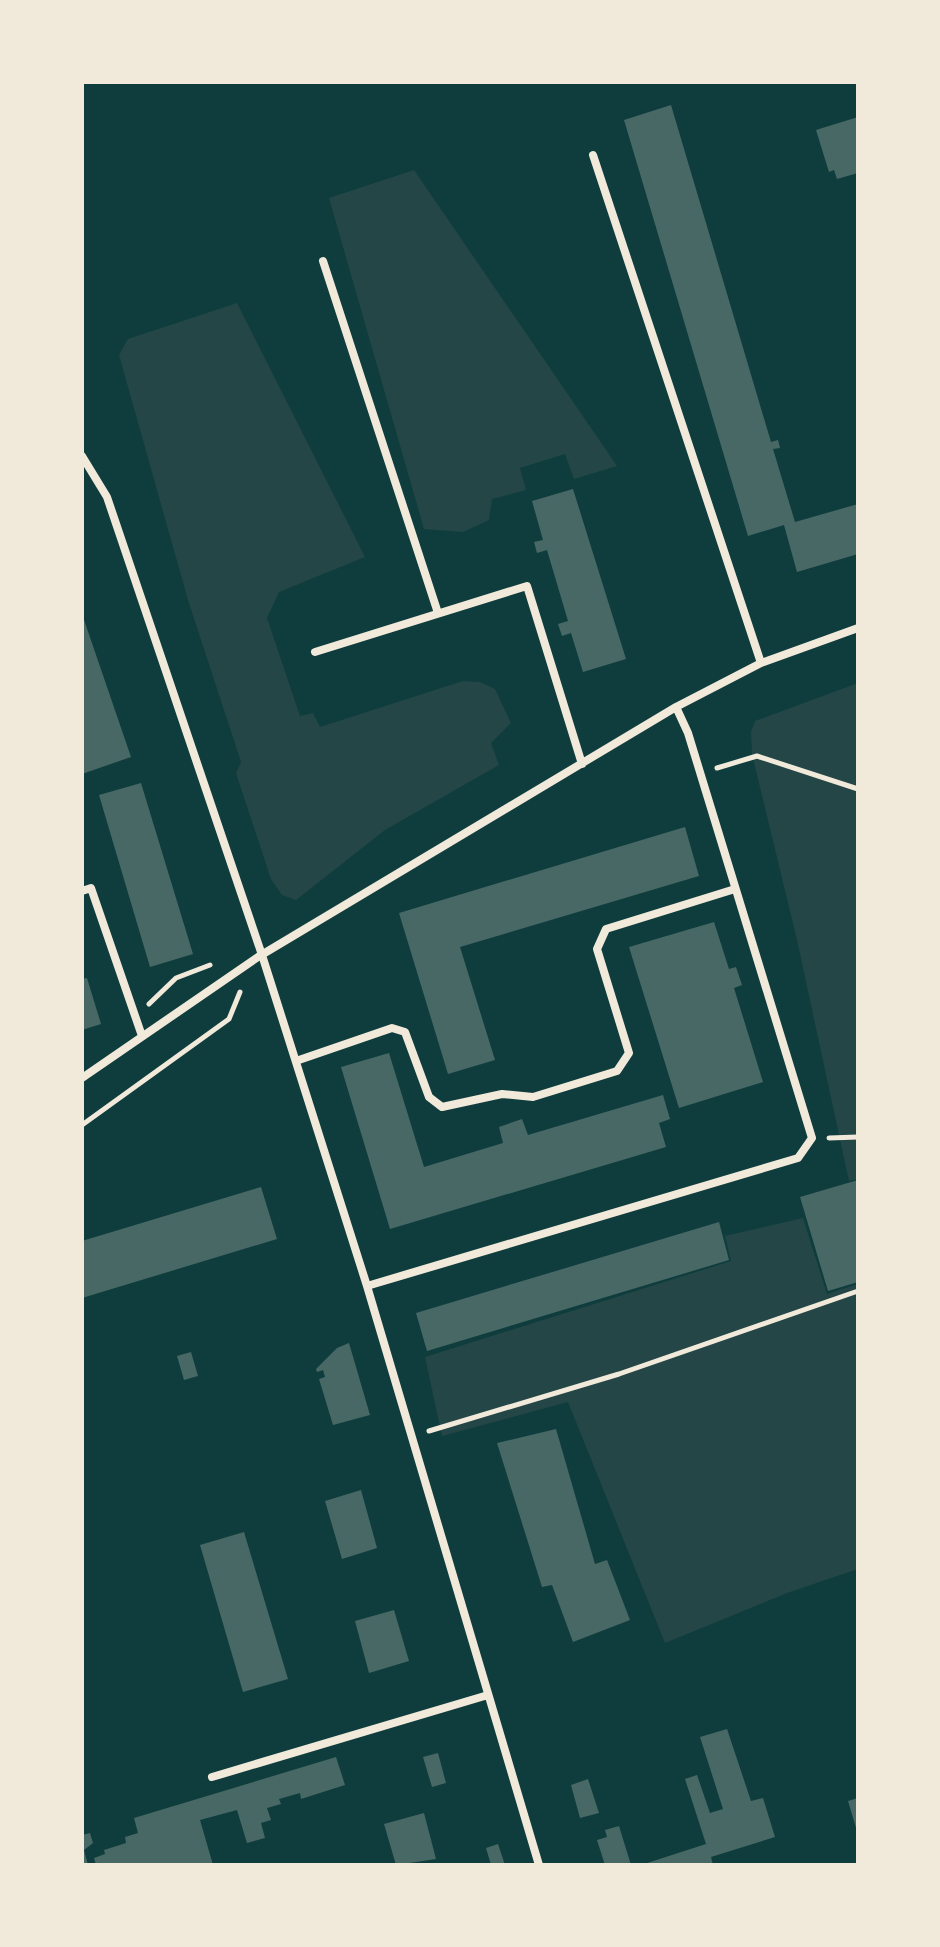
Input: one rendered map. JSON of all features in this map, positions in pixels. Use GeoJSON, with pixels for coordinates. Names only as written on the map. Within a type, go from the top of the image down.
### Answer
{"type":"FeatureCollection","features":[{"type":"Feature","properties":{"kind":"street"},"geometry":{"type":"LineString","coordinates":[[593,155],[761,663]]}},
{"type":"Feature","properties":{"kind":"street"},"geometry":{"type":"LineString","coordinates":[[323,261],[438,613]]}},
{"type":"Feature","properties":{"kind":"street"},"geometry":{"type":"LineString","coordinates":[[82,456],[107,497],[262,955],[367,1286],[539,1865]]}},
{"type":"Feature","properties":{"kind":"street"},"geometry":{"type":"LineString","coordinates":[[315,652],[527,586],[582,764]]}},
{"type":"Feature","properties":{"kind":"street"},"geometry":{"type":"LineString","coordinates":[[82,1078],[262,955],[676,707],[761,663],[858,628]]}},
{"type":"Feature","properties":{"kind":"street"},"geometry":{"type":"LineString","coordinates":[[367,1286],[798,1158],[812,1138],[700,773],[676,707]]}},
{"type":"Feature","properties":{"kind":"street"},"geometry":{"type":"LineString","coordinates":[[82,891],[91,888],[142,1036]]}},
{"type":"Feature","properties":{"kind":"street"},"geometry":{"type":"LineString","coordinates":[[296,1061],[392,1028],[405,1032],[429,1097],[442,1107],[502,1094],[533,1097],[617,1071],[629,1053],[597,949],[606,929],[735,889]]}},
{"type":"Feature","properties":{"kind":"street"},"geometry":{"type":"LineString","coordinates":[[212,1777],[488,1695]]}},
{"type":"Feature","properties":{"kind":"path"},"geometry":{"type":"LineString","coordinates":[[700,773],[757,756],[858,789]]}},
{"type":"Feature","properties":{"kind":"path"},"geometry":{"type":"LineString","coordinates":[[82,1125],[229,1019],[240,998],[240,970]]}},
{"type":"Feature","properties":{"kind":"path"},"geometry":{"type":"LineString","coordinates":[[812,1138],[858,1137]]}},
{"type":"Feature","properties":{"kind":"path"},"geometry":{"type":"LineString","coordinates":[[412,1437],[619,1374],[858,1291]]}},
{"type":"Feature","properties":{"kind":"shaded area"},"geometry":{"type":"Polygon","coordinates":[[[414,170],[617,466],[574,479],[565,454],[520,468],[526,490],[492,499],[489,520],[463,532],[424,529],[329,198],[414,170]]]}},
{"type":"Feature","properties":{"kind":"shaded area"},"geometry":{"type":"Polygon","coordinates":[[[237,303],[365,557],[279,592],[267,618],[300,716],[313,713],[320,727],[463,681],[480,682],[495,689],[511,723],[491,743],[499,765],[385,830],[296,900],[282,895],[271,879],[236,773],[241,762],[188,600],[119,355],[128,339],[237,303]]]}},
{"type":"Feature","properties":{"kind":"shaded area"},"geometry":{"type":"Polygon","coordinates":[[[858,683],[858,1179],[849,1181],[797,940],[752,754],[751,732],[755,721],[858,683]]]}},
{"type":"Feature","properties":{"kind":"shaded area"},"geometry":{"type":"Polygon","coordinates":[[[803,1218],[827,1294],[858,1284],[858,1569],[787,1593],[665,1643],[568,1402],[442,1436],[425,1357],[731,1261],[725,1236],[803,1218]]]}},
{"type":"Feature","properties":{"kind":"building"},"geometry":{"type":"Polygon","coordinates":[[[671,105],[771,442],[778,440],[780,448],[773,449],[795,522],[858,504],[858,554],[797,572],[784,525],[748,536],[624,120],[671,105]]]}},
{"type":"Feature","properties":{"kind":"building"},"geometry":{"type":"Polygon","coordinates":[[[858,117],[858,173],[837,179],[834,170],[829,172],[816,130],[858,117]]]}},
{"type":"Feature","properties":{"kind":"building"},"geometry":{"type":"Polygon","coordinates":[[[573,489],[626,659],[583,672],[571,633],[562,636],[558,624],[568,621],[547,550],[537,553],[534,542],[543,540],[532,501],[573,489]]]}},
{"type":"Feature","properties":{"kind":"building"},"geometry":{"type":"Polygon","coordinates":[[[82,614],[131,757],[82,774],[82,614]]]}},
{"type":"Feature","properties":{"kind":"building"},"geometry":{"type":"Polygon","coordinates":[[[141,783],[193,954],[150,967],[99,795],[141,783]]]}},
{"type":"Feature","properties":{"kind":"building"},"geometry":{"type":"Polygon","coordinates":[[[685,827],[699,876],[460,947],[495,1060],[448,1074],[399,913],[685,827]]]}},
{"type":"Feature","properties":{"kind":"building"},"geometry":{"type":"Polygon","coordinates":[[[714,922],[729,969],[736,967],[742,985],[734,988],[763,1082],[679,1108],[629,947],[714,922]]]}},
{"type":"Feature","properties":{"kind":"building"},"geometry":{"type":"Polygon","coordinates":[[[87,978],[101,1024],[82,1030],[82,979],[87,978]]]}},
{"type":"Feature","properties":{"kind":"building"},"geometry":{"type":"Polygon","coordinates":[[[389,1053],[424,1167],[503,1143],[499,1127],[522,1119],[528,1135],[663,1095],[670,1119],[659,1123],[666,1147],[390,1229],[341,1067],[389,1053]]]}},
{"type":"Feature","properties":{"kind":"building"},"geometry":{"type":"Polygon","coordinates":[[[858,1180],[858,1282],[828,1291],[800,1197],[858,1180]]]}},
{"type":"Feature","properties":{"kind":"building"},"geometry":{"type":"Polygon","coordinates":[[[261,1187],[277,1239],[82,1298],[82,1241],[261,1187]]]}},
{"type":"Feature","properties":{"kind":"building"},"geometry":{"type":"Polygon","coordinates":[[[719,1222],[729,1260],[427,1351],[416,1313],[719,1222]]]}},
{"type":"Feature","properties":{"kind":"building"},"geometry":{"type":"Polygon","coordinates":[[[349,1343],[370,1415],[333,1425],[319,1379],[325,1377],[323,1370],[317,1372],[316,1369],[337,1348],[349,1343]]]}},
{"type":"Feature","properties":{"kind":"building"},"geometry":{"type":"Polygon","coordinates":[[[191,1352],[198,1376],[184,1380],[177,1356],[191,1352]]]}},
{"type":"Feature","properties":{"kind":"building"},"geometry":{"type":"Polygon","coordinates":[[[556,1429],[595,1564],[607,1560],[630,1620],[573,1642],[552,1585],[542,1587],[497,1443],[556,1429]]]}},
{"type":"Feature","properties":{"kind":"building"},"geometry":{"type":"Polygon","coordinates":[[[361,1490],[377,1548],[342,1559],[325,1501],[361,1490]]]}},
{"type":"Feature","properties":{"kind":"building"},"geometry":{"type":"Polygon","coordinates":[[[244,1532],[288,1679],[243,1692],[200,1545],[244,1532]]]}},
{"type":"Feature","properties":{"kind":"building"},"geometry":{"type":"Polygon","coordinates":[[[394,1610],[409,1661],[369,1673],[355,1621],[394,1610]]]}},
{"type":"Feature","properties":{"kind":"building"},"geometry":{"type":"Polygon","coordinates":[[[727,1729],[751,1801],[763,1798],[775,1837],[711,1857],[713,1865],[641,1865],[706,1844],[685,1779],[697,1775],[710,1813],[723,1809],[700,1737],[727,1729]]]}},
{"type":"Feature","properties":{"kind":"building"},"geometry":{"type":"Polygon","coordinates":[[[438,1753],[446,1783],[432,1787],[423,1757],[438,1753]]]}},
{"type":"Feature","properties":{"kind":"building"},"geometry":{"type":"Polygon","coordinates":[[[336,1757],[345,1785],[301,1799],[300,1793],[279,1799],[281,1804],[267,1808],[271,1820],[261,1823],[265,1838],[247,1843],[237,1810],[200,1820],[213,1865],[96,1865],[94,1858],[105,1854],[104,1850],[126,1843],[125,1837],[138,1833],[134,1818],[336,1757]]]}},
{"type":"Feature","properties":{"kind":"building"},"geometry":{"type":"Polygon","coordinates":[[[588,1779],[599,1813],[580,1818],[571,1785],[588,1779]]]}},
{"type":"Feature","properties":{"kind":"building"},"geometry":{"type":"Polygon","coordinates":[[[858,1798],[858,1831],[857,1831],[848,1801],[858,1798]]]}},
{"type":"Feature","properties":{"kind":"building"},"geometry":{"type":"Polygon","coordinates":[[[424,1813],[436,1859],[396,1865],[384,1824],[424,1813]]]}},
{"type":"Feature","properties":{"kind":"building"},"geometry":{"type":"Polygon","coordinates":[[[619,1826],[631,1865],[605,1865],[597,1840],[607,1837],[605,1830],[619,1826]]]}},
{"type":"Feature","properties":{"kind":"building"},"geometry":{"type":"Polygon","coordinates":[[[90,1833],[93,1843],[84,1850],[88,1865],[82,1865],[82,1835],[90,1833]]]}},
{"type":"Feature","properties":{"kind":"building"},"geometry":{"type":"Polygon","coordinates":[[[498,1844],[505,1865],[491,1865],[486,1848],[498,1844]]]}}]}
